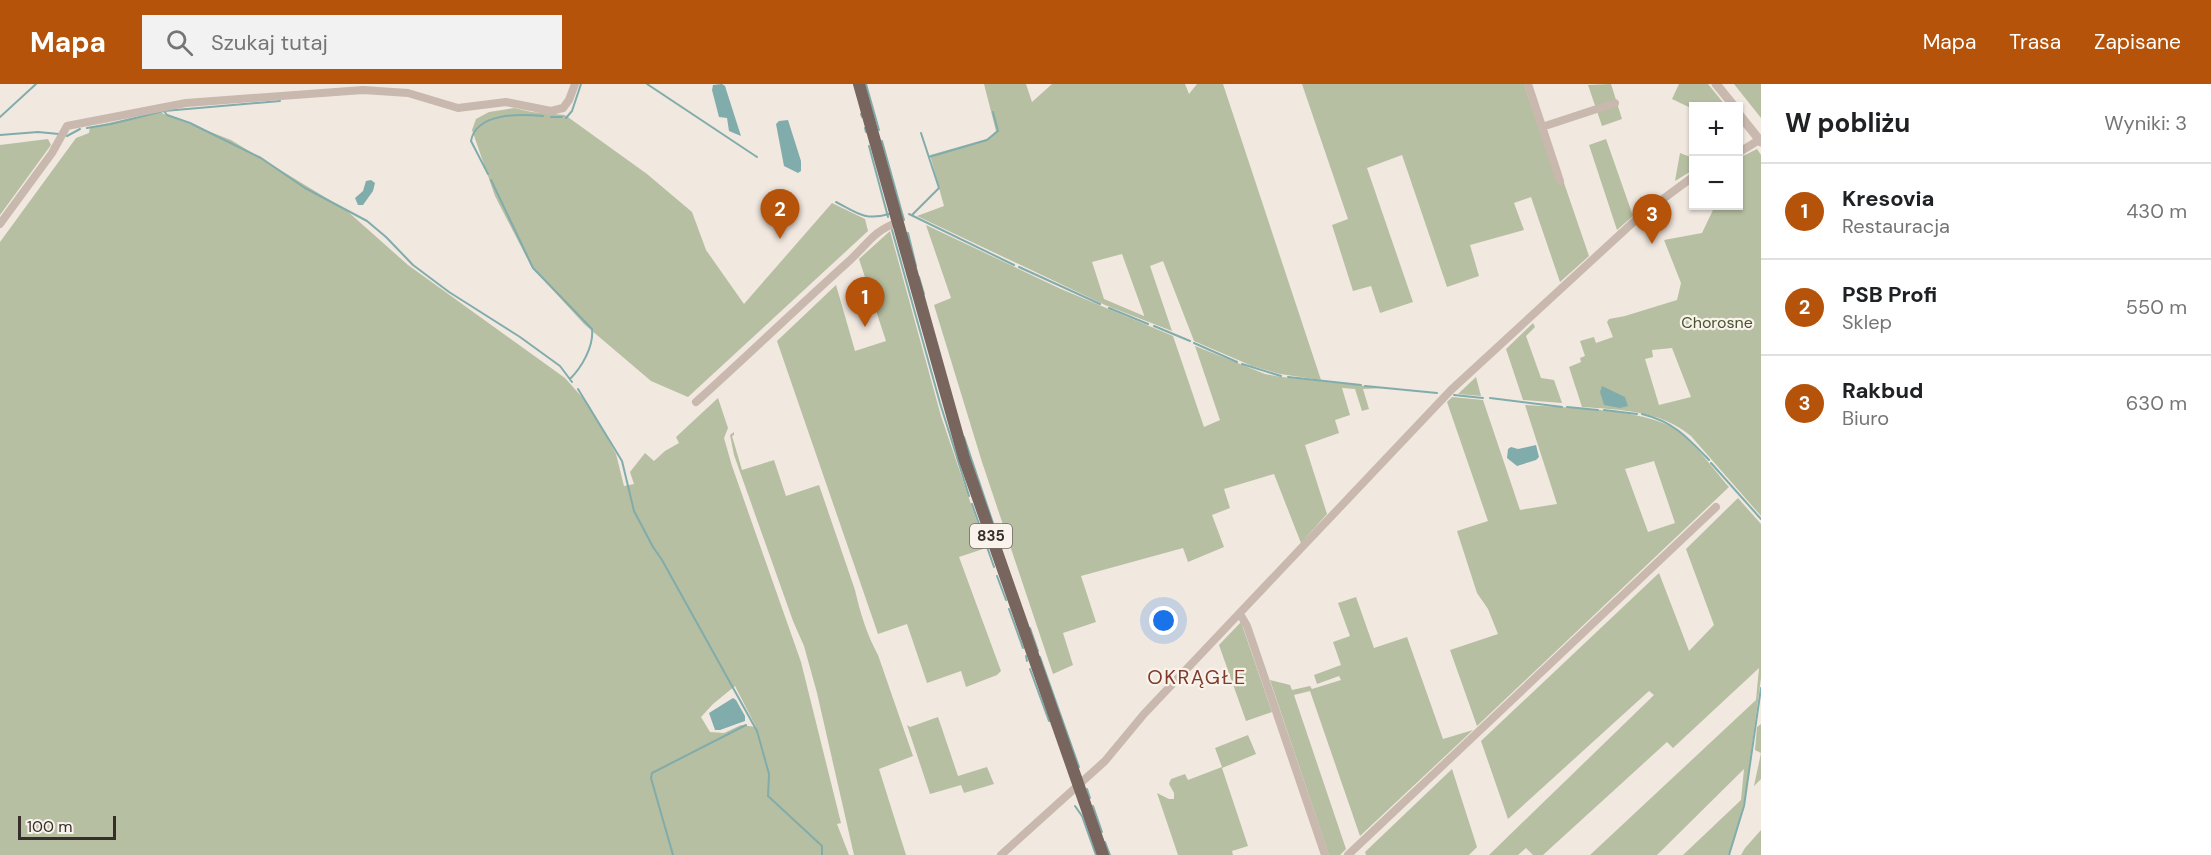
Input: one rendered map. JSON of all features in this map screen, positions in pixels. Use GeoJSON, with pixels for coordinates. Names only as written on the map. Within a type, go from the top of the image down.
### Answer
{"type":"FeatureCollection","features":[{"type":"Feature","properties":{"kind":"main road","name":"835"},"geometry":{"type":"LineString","coordinates":[[859,84],[950,413],[970,477],[1103,855]]}},
{"type":"Feature","properties":{"kind":"street"},"geometry":{"type":"LineString","coordinates":[[0,224],[52,153],[67,126],[186,104],[363,90],[408,93],[458,108],[506,102],[551,111],[563,108],[575,84]]}},
{"type":"Feature","properties":{"kind":"street"},"geometry":{"type":"LineString","coordinates":[[1528,84],[1560,181]]}},
{"type":"Feature","properties":{"kind":"street"},"geometry":{"type":"LineString","coordinates":[[1716,84],[1731,102]]}},
{"type":"Feature","properties":{"kind":"street"},"geometry":{"type":"LineString","coordinates":[[1542,126],[1615,103]]}},
{"type":"Feature","properties":{"kind":"street"},"geometry":{"type":"LineString","coordinates":[[1743,119],[1760,141],[1743,150]]}},
{"type":"Feature","properties":{"kind":"street"},"geometry":{"type":"LineString","coordinates":[[1001,855],[1105,761],[1144,714],[1451,390],[1640,216],[1689,180]]}},
{"type":"Feature","properties":{"kind":"street"},"geometry":{"type":"LineString","coordinates":[[696,402],[896,217]]}},
{"type":"Feature","properties":{"kind":"street"},"geometry":{"type":"LineString","coordinates":[[1348,855],[1716,507]]}},
{"type":"Feature","properties":{"kind":"street"},"geometry":{"type":"LineString","coordinates":[[1240,614],[1247,626],[1325,855]]}},
{"type":"Feature","properties":{"kind":"green space"},"geometry":{"type":"Polygon","coordinates":[[[984,84],[1026,84],[1032,102],[1052,84],[1185,84],[1189,94],[1197,84],[1223,84],[1321,380],[1280,374],[1252,366],[1194,341],[1163,261],[1150,266],[1172,331],[1105,305],[917,216],[944,206],[930,155],[987,139],[996,131],[984,84]],[[1122,254],[1092,262],[1104,299],[1144,316],[1122,254]]]}},
{"type":"Feature","properties":{"kind":"green space"},"geometry":{"type":"Polygon","coordinates":[[[1302,84],[1524,84],[1557,182],[1563,180],[1589,256],[1560,282],[1531,197],[1514,203],[1524,230],[1470,245],[1479,276],[1447,287],[1402,155],[1367,168],[1413,302],[1380,313],[1371,286],[1353,291],[1332,225],[1348,219],[1302,84]]]}},
{"type":"Feature","properties":{"kind":"green space"},"geometry":{"type":"Polygon","coordinates":[[[1611,84],[1622,119],[1602,126],[1588,85],[1611,84]]]}},
{"type":"Feature","properties":{"kind":"green space"},"geometry":{"type":"Polygon","coordinates":[[[1679,84],[1708,84],[1723,102],[1689,102],[1689,107],[1672,99],[1679,84]]]}},
{"type":"Feature","properties":{"kind":"green space"},"geometry":{"type":"Polygon","coordinates":[[[1734,84],[1761,84],[1761,118],[1734,84]]]}},
{"type":"Feature","properties":{"kind":"green space"},"geometry":{"type":"Polygon","coordinates":[[[514,108],[565,115],[647,174],[692,212],[706,250],[744,304],[832,203],[865,219],[868,231],[688,397],[651,381],[584,324],[531,266],[495,196],[472,130],[476,119],[489,112],[514,108]]]}},
{"type":"Feature","properties":{"kind":"green space"},"geometry":{"type":"Polygon","coordinates":[[[159,112],[231,140],[346,210],[408,265],[565,378],[589,405],[616,454],[624,486],[634,484],[630,472],[645,453],[654,461],[679,443],[676,437],[718,398],[728,428],[724,438],[732,466],[801,662],[841,823],[837,824],[849,855],[0,855],[0,242],[76,138],[89,133],[90,127],[159,112]],[[735,686],[701,717],[710,732],[724,733],[741,725],[756,727],[735,686]]]}},
{"type":"Feature","properties":{"kind":"green space"},"geometry":{"type":"Polygon","coordinates":[[[48,139],[51,145],[0,215],[0,145],[48,139]]]}},
{"type":"Feature","properties":{"kind":"green space"},"geometry":{"type":"Polygon","coordinates":[[[1606,139],[1633,216],[1617,230],[1589,145],[1606,139]]]}},
{"type":"Feature","properties":{"kind":"green space","name":"Chorosne"},"geometry":{"type":"Polygon","coordinates":[[[1757,149],[1761,155],[1761,516],[1691,436],[1679,427],[1640,413],[1582,407],[1569,367],[1581,362],[1580,358],[1585,356],[1580,341],[1594,337],[1596,343],[1613,337],[1607,322],[1609,319],[1677,300],[1681,283],[1664,240],[1702,233],[1713,210],[1743,210],[1743,156],[1757,149]],[[1672,348],[1652,350],[1653,357],[1645,359],[1659,405],[1691,397],[1672,348]]]}},
{"type":"Feature","properties":{"kind":"green space"},"geometry":{"type":"Polygon","coordinates":[[[1680,153],[1689,156],[1689,172],[1675,181],[1680,153]]]}},
{"type":"Feature","properties":{"kind":"green space"},"geometry":{"type":"Polygon","coordinates":[[[926,225],[1061,289],[1173,336],[1204,427],[1220,420],[1195,346],[1265,374],[1384,388],[1363,389],[1369,409],[1362,411],[1355,389],[1342,388],[1350,415],[1335,420],[1339,433],[1305,445],[1327,514],[1301,543],[1274,474],[1224,489],[1230,508],[1212,515],[1224,547],[1188,562],[1183,548],[1081,576],[1096,622],[1063,633],[1073,665],[1053,674],[982,462],[934,305],[951,298],[926,225]]]}},
{"type":"Feature","properties":{"kind":"green space"},"geometry":{"type":"Polygon","coordinates":[[[890,231],[941,416],[986,548],[959,557],[1001,671],[997,675],[966,687],[961,671],[927,683],[907,624],[878,634],[777,341],[836,285],[855,351],[886,341],[859,259],[890,231]]]}},
{"type":"Feature","properties":{"kind":"green space"},"geometry":{"type":"Polygon","coordinates":[[[1533,323],[1535,327],[1526,336],[1541,378],[1554,380],[1562,403],[1523,400],[1506,349],[1533,323]]]}},
{"type":"Feature","properties":{"kind":"green space"},"geometry":{"type":"Polygon","coordinates":[[[1476,377],[1481,396],[1458,394],[1476,377]]]}},
{"type":"Feature","properties":{"kind":"green space"},"geometry":{"type":"Polygon","coordinates":[[[1452,397],[1483,400],[1520,510],[1557,504],[1525,405],[1603,410],[1660,422],[1675,429],[1689,440],[1729,487],[1477,726],[1450,650],[1498,634],[1488,609],[1477,593],[1457,531],[1488,521],[1447,402],[1452,397]],[[1654,461],[1625,469],[1648,532],[1675,523],[1654,461]]]}},
{"type":"Feature","properties":{"kind":"green space"},"geometry":{"type":"Polygon","coordinates":[[[734,432],[732,436],[742,470],[774,460],[786,496],[819,485],[864,623],[878,655],[913,756],[879,769],[906,855],[854,855],[804,646],[734,455],[730,435],[734,432]]]}},
{"type":"Feature","properties":{"kind":"green space"},"geometry":{"type":"Polygon","coordinates":[[[1738,498],[1761,524],[1761,678],[1745,798],[1735,838],[1728,855],[1683,855],[1741,800],[1744,769],[1657,855],[1590,855],[1756,700],[1759,668],[1673,748],[1667,742],[1543,855],[1533,855],[1526,848],[1518,855],[1489,855],[1654,695],[1649,691],[1508,819],[1481,741],[1659,573],[1689,651],[1714,625],[1686,549],[1738,498]]]}},
{"type":"Feature","properties":{"kind":"green space"},"geometry":{"type":"Polygon","coordinates":[[[1356,597],[1374,648],[1407,637],[1443,739],[1473,730],[1360,836],[1310,691],[1294,695],[1346,849],[1340,855],[1329,855],[1270,680],[1290,685],[1292,690],[1310,686],[1312,689],[1341,680],[1339,676],[1317,684],[1314,675],[1341,665],[1333,642],[1350,636],[1338,603],[1356,597]]]}},
{"type":"Feature","properties":{"kind":"green space"},"geometry":{"type":"Polygon","coordinates":[[[1241,622],[1272,712],[1246,721],[1219,645],[1241,622]]]}},
{"type":"Feature","properties":{"kind":"green space"},"geometry":{"type":"Polygon","coordinates":[[[938,717],[958,776],[987,767],[994,784],[964,793],[961,785],[930,794],[907,725],[910,727],[938,717]]]}},
{"type":"Feature","properties":{"kind":"green space"},"geometry":{"type":"Polygon","coordinates":[[[1761,724],[1761,753],[1755,750],[1757,727],[1761,724]]]}},
{"type":"Feature","properties":{"kind":"green space"},"geometry":{"type":"Polygon","coordinates":[[[1248,735],[1256,754],[1222,768],[1248,846],[1232,851],[1233,855],[1178,855],[1157,793],[1174,799],[1174,793],[1169,784],[1171,779],[1185,774],[1188,780],[1222,767],[1215,748],[1248,735]]]}},
{"type":"Feature","properties":{"kind":"green space"},"geometry":{"type":"Polygon","coordinates":[[[1761,753],[1761,779],[1754,786],[1761,753]]]}},
{"type":"Feature","properties":{"kind":"green space"},"geometry":{"type":"Polygon","coordinates":[[[1452,769],[1477,847],[1469,855],[1366,855],[1365,852],[1452,769]]]}},
{"type":"Feature","properties":{"kind":"green space"},"geometry":{"type":"Polygon","coordinates":[[[1761,830],[1761,855],[1741,855],[1745,848],[1761,830]]]}},
{"type":"Feature","properties":{"kind":"water"},"geometry":{"type":"Polygon","coordinates":[[[713,85],[725,86],[741,136],[729,131],[727,118],[719,117],[712,90],[713,85]]]}},
{"type":"Feature","properties":{"kind":"water"},"geometry":{"type":"Polygon","coordinates":[[[788,120],[801,161],[801,171],[798,173],[784,166],[776,124],[779,121],[788,120]]]}},
{"type":"Feature","properties":{"kind":"water"},"geometry":{"type":"Polygon","coordinates":[[[371,180],[375,183],[373,191],[363,205],[358,205],[355,198],[363,191],[366,181],[371,180]]]}},
{"type":"Feature","properties":{"kind":"water"},"geometry":{"type":"Polygon","coordinates":[[[1602,386],[1625,397],[1628,406],[1620,408],[1604,405],[1600,392],[1602,386]]]}},
{"type":"Feature","properties":{"kind":"water"},"geometry":{"type":"Polygon","coordinates":[[[1536,445],[1539,457],[1536,460],[1517,466],[1507,458],[1508,449],[1511,447],[1518,449],[1536,445]]]}},
{"type":"Feature","properties":{"kind":"water"},"geometry":{"type":"Polygon","coordinates":[[[733,698],[745,716],[745,721],[715,730],[709,713],[733,698]]]}},
{"type":"Feature","properties":{"kind":"waterway"},"geometry":{"type":"LineString","coordinates":[[0,117],[36,84]]}},
{"type":"Feature","properties":{"kind":"waterway"},"geometry":{"type":"LineString","coordinates":[[566,118],[572,111],[581,84]]}},
{"type":"Feature","properties":{"kind":"waterway"},"geometry":{"type":"LineString","coordinates":[[647,84],[757,157]]}},
{"type":"Feature","properties":{"kind":"waterway"},"geometry":{"type":"LineString","coordinates":[[866,84],[879,130]]}},
{"type":"Feature","properties":{"kind":"waterway"},"geometry":{"type":"LineString","coordinates":[[87,128],[164,111],[280,101]]}},
{"type":"Feature","properties":{"kind":"waterway"},"geometry":{"type":"LineString","coordinates":[[164,111],[167,115],[190,123],[261,158],[305,188],[367,221],[413,265],[449,292],[520,337],[560,366],[572,382]]}},
{"type":"Feature","properties":{"kind":"waterway"},"geometry":{"type":"LineString","coordinates":[[929,157],[987,140],[998,131],[993,112]]}},
{"type":"Feature","properties":{"kind":"waterway"},"geometry":{"type":"LineString","coordinates":[[488,174],[471,141],[481,125],[490,120],[512,115],[543,116]]}},
{"type":"Feature","properties":{"kind":"waterway"},"geometry":{"type":"LineString","coordinates":[[551,117],[562,117]]}},
{"type":"Feature","properties":{"kind":"waterway"},"geometry":{"type":"LineString","coordinates":[[865,128],[866,132]]}},
{"type":"Feature","properties":{"kind":"waterway"},"geometry":{"type":"LineString","coordinates":[[67,136],[80,129]]}},
{"type":"Feature","properties":{"kind":"waterway"},"geometry":{"type":"LineString","coordinates":[[0,135],[38,132],[59,134]]}},
{"type":"Feature","properties":{"kind":"waterway"},"geometry":{"type":"LineString","coordinates":[[912,215],[939,188],[921,133]]}},
{"type":"Feature","properties":{"kind":"waterway"},"geometry":{"type":"LineString","coordinates":[[882,141],[904,220]]}},
{"type":"Feature","properties":{"kind":"waterway"},"geometry":{"type":"LineString","coordinates":[[869,146],[888,217]]}},
{"type":"Feature","properties":{"kind":"waterway"},"geometry":{"type":"LineString","coordinates":[[491,180],[533,268],[592,329],[591,342],[586,356],[570,379]]}},
{"type":"Feature","properties":{"kind":"waterway"},"geometry":{"type":"LineString","coordinates":[[836,202],[867,216],[889,214]]}},
{"type":"Feature","properties":{"kind":"waterway"},"geometry":{"type":"LineString","coordinates":[[909,214],[1014,265]]}},
{"type":"Feature","properties":{"kind":"waterway"},"geometry":{"type":"LineString","coordinates":[[892,230],[940,403],[969,496]]}},
{"type":"Feature","properties":{"kind":"waterway"},"geometry":{"type":"LineString","coordinates":[[908,233],[916,266]]}},
{"type":"Feature","properties":{"kind":"waterway"},"geometry":{"type":"LineString","coordinates":[[1019,267],[1100,304]]}},
{"type":"Feature","properties":{"kind":"waterway"},"geometry":{"type":"LineString","coordinates":[[919,277],[924,294]]}},
{"type":"Feature","properties":{"kind":"waterway"},"geometry":{"type":"LineString","coordinates":[[1109,308],[1148,324]]}},
{"type":"Feature","properties":{"kind":"waterway"},"geometry":{"type":"LineString","coordinates":[[1154,326],[1190,341]]}},
{"type":"Feature","properties":{"kind":"waterway"},"geometry":{"type":"LineString","coordinates":[[1194,343],[1237,362]]}},
{"type":"Feature","properties":{"kind":"waterway"},"geometry":{"type":"LineString","coordinates":[[1242,364],[1281,376]]}},
{"type":"Feature","properties":{"kind":"waterway"},"geometry":{"type":"LineString","coordinates":[[1288,377],[1361,385]]}},
{"type":"Feature","properties":{"kind":"waterway"},"geometry":{"type":"LineString","coordinates":[[1365,386],[1437,393]]}},
{"type":"Feature","properties":{"kind":"waterway"},"geometry":{"type":"LineString","coordinates":[[578,389],[622,461],[634,511],[757,731],[769,774],[768,796],[822,846],[822,855]]}},
{"type":"Feature","properties":{"kind":"waterway"},"geometry":{"type":"LineString","coordinates":[[1454,395],[1483,398]]}},
{"type":"Feature","properties":{"kind":"waterway"},"geometry":{"type":"LineString","coordinates":[[1490,398],[1562,407]]}},
{"type":"Feature","properties":{"kind":"waterway"},"geometry":{"type":"LineString","coordinates":[[1567,407],[1598,410]]}},
{"type":"Feature","properties":{"kind":"waterway"},"geometry":{"type":"LineString","coordinates":[[1604,410],[1637,414]]}},
{"type":"Feature","properties":{"kind":"waterway"},"geometry":{"type":"LineString","coordinates":[[1642,414],[1671,426],[1687,437],[1709,460]]}},
{"type":"Feature","properties":{"kind":"waterway"},"geometry":{"type":"LineString","coordinates":[[964,437],[993,523]]}},
{"type":"Feature","properties":{"kind":"waterway"},"geometry":{"type":"LineString","coordinates":[[1711,463],[1761,519]]}},
{"type":"Feature","properties":{"kind":"waterway"},"geometry":{"type":"LineString","coordinates":[[972,504],[994,567]]}},
{"type":"Feature","properties":{"kind":"waterway"},"geometry":{"type":"LineString","coordinates":[[997,576],[1006,600]]}},
{"type":"Feature","properties":{"kind":"waterway"},"geometry":{"type":"LineString","coordinates":[[1009,609],[1023,648]]}},
{"type":"Feature","properties":{"kind":"waterway"},"geometry":{"type":"LineString","coordinates":[[1030,628],[1038,651]]}},
{"type":"Feature","properties":{"kind":"waterway"},"geometry":{"type":"LineString","coordinates":[[1026,656],[1027,661]]}},
{"type":"Feature","properties":{"kind":"waterway"},"geometry":{"type":"LineString","coordinates":[[1040,657],[1079,767]]}},
{"type":"Feature","properties":{"kind":"waterway"},"geometry":{"type":"LineString","coordinates":[[1030,669],[1049,721]]}},
{"type":"Feature","properties":{"kind":"waterway"},"geometry":{"type":"LineString","coordinates":[[1729,855],[1744,806],[1761,688]]}},
{"type":"Feature","properties":{"kind":"waterway"},"geometry":{"type":"LineString","coordinates":[[673,855],[651,778],[652,773],[746,725]]}},
{"type":"Feature","properties":{"kind":"waterway"},"geometry":{"type":"LineString","coordinates":[[1087,789],[1090,798]]}},
{"type":"Feature","properties":{"kind":"waterway"},"geometry":{"type":"LineString","coordinates":[[1075,806],[1082,816],[1096,855]]}},
{"type":"Feature","properties":{"kind":"waterway"},"geometry":{"type":"LineString","coordinates":[[1093,806],[1102,832]]}},
{"type":"Feature","properties":{"kind":"waterway"},"geometry":{"type":"LineString","coordinates":[[1105,842],[1110,855]]}},
{"type":"Feature","properties":{"kind":"place","name":"PSB Profi"},"geometry":{"type":"Point","coordinates":[780,239]}},
{"type":"Feature","properties":{"kind":"place","name":"Rakbud"},"geometry":{"type":"Point","coordinates":[1652,244]}},
{"type":"Feature","properties":{"kind":"place","name":"Kresovia"},"geometry":{"type":"Point","coordinates":[865,327]}},
{"type":"Feature","properties":{"kind":"district","name":"OKRĄGŁE"},"geometry":{"type":"Point","coordinates":[1197,677]}}]}
